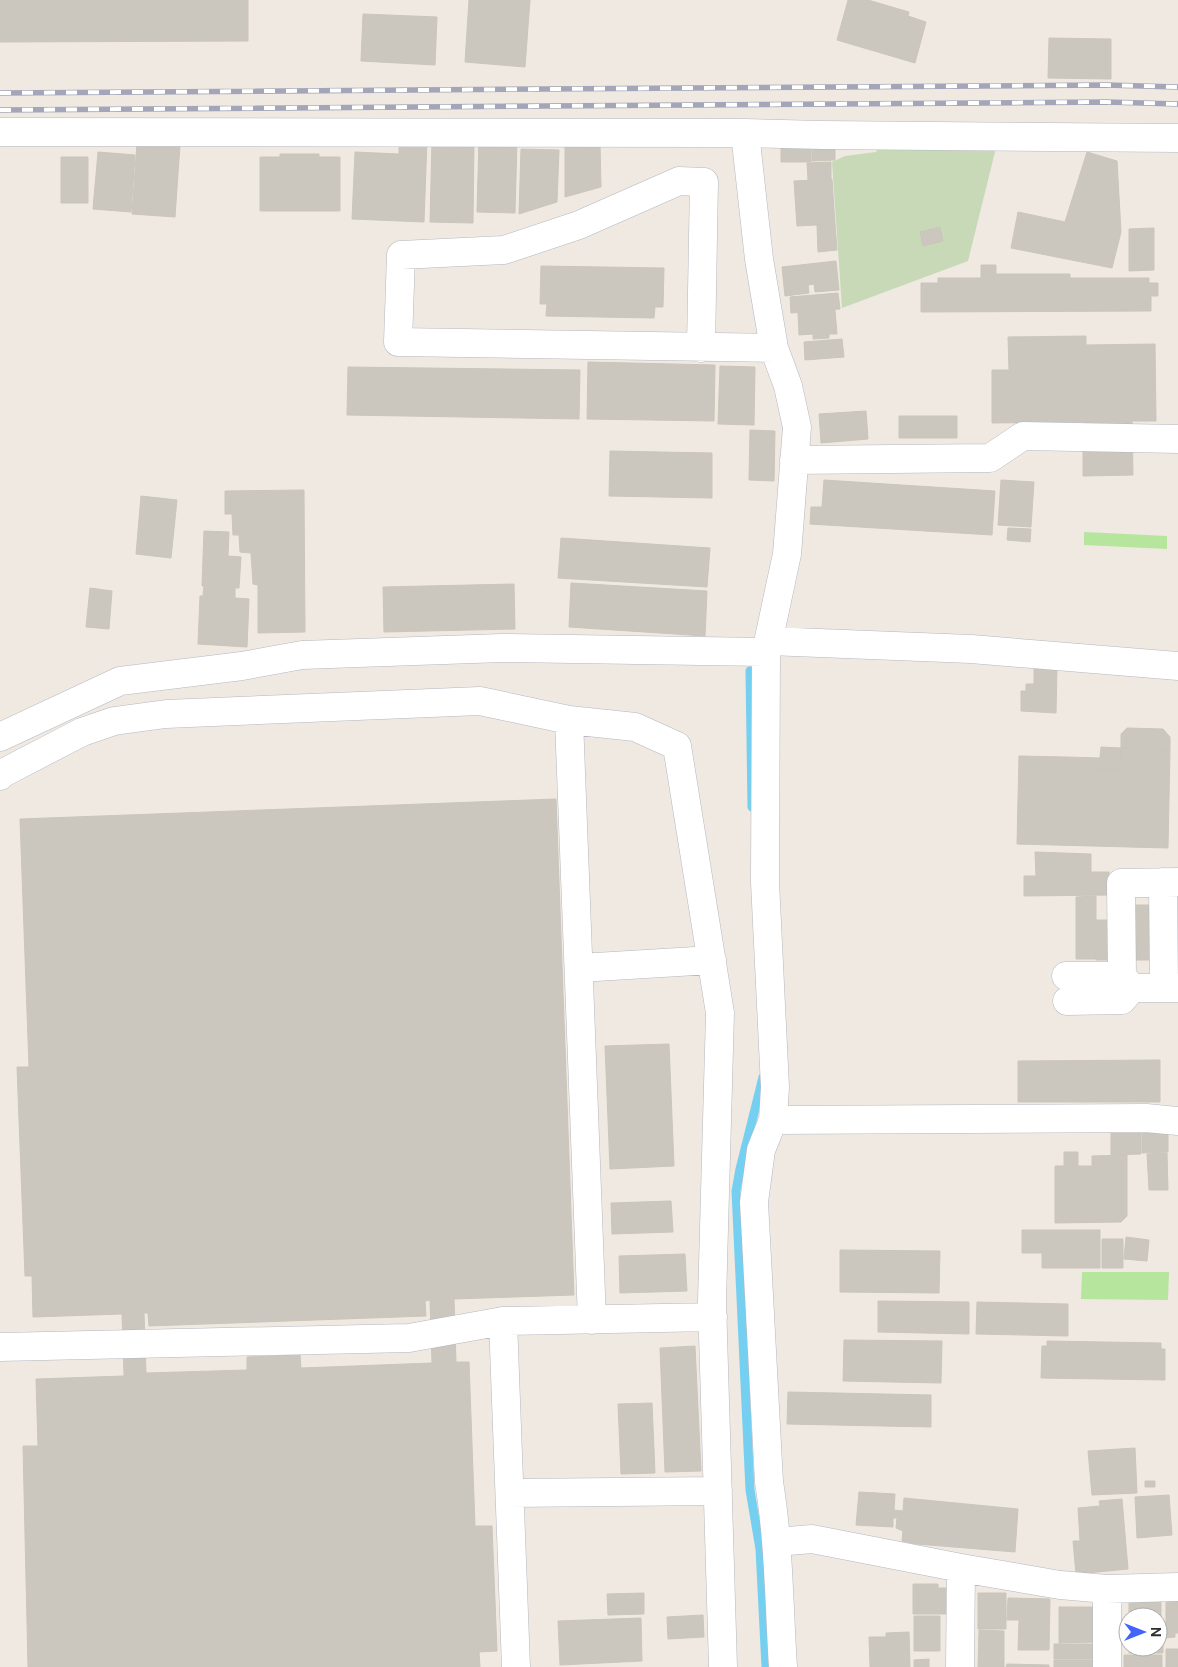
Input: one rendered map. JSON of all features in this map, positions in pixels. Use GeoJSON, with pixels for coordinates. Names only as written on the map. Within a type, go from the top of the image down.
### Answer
{"type":"FeatureCollection","features":[{"type":"Feature","properties":{"kind":"street"},"geometry":{"type":"LineString","coordinates":[[0,132],[745,133],[843,136],[1178,138]]}},
{"type":"Feature","properties":{"kind":"street"},"geometry":{"type":"LineString","coordinates":[[745,133],[759,259],[774,348],[788,386],[797,427],[787,554],[768,647],[765,882],[775,1087],[773,1120],[761,1150],[754,1202],[768,1482],[774,1514],[783,1667]]}},
{"type":"Feature","properties":{"kind":"street"},"geometry":{"type":"LineString","coordinates":[[701,348],[704,182],[679,181],[578,225],[504,250],[401,255],[398,342],[701,348],[774,348]]}},
{"type":"Feature","properties":{"kind":"street"},"geometry":{"type":"LineString","coordinates":[[794,460],[990,458],[1023,436],[1178,439]]}},
{"type":"Feature","properties":{"kind":"street"},"geometry":{"type":"LineString","coordinates":[[0,737],[120,682],[242,666],[302,655],[502,648],[768,647],[971,649],[1178,666]]}},
{"type":"Feature","properties":{"kind":"street"},"geometry":{"type":"LineString","coordinates":[[0,776],[82,732],[114,721],[166,714],[480,701],[569,720],[635,727],[677,746],[720,1013],[713,1317],[723,1667]]}},
{"type":"Feature","properties":{"kind":"street"},"geometry":{"type":"LineString","coordinates":[[569,720],[592,1320]]}},
{"type":"Feature","properties":{"kind":"street"},"geometry":{"type":"LineString","coordinates":[[1163,882],[1149,985],[1121,883],[1163,882]]}},
{"type":"Feature","properties":{"kind":"street"},"geometry":{"type":"LineString","coordinates":[[578,968],[712,960]]}},
{"type":"Feature","properties":{"kind":"street"},"geometry":{"type":"LineString","coordinates":[[1066,989],[1122,1000],[1149,985]]}},
{"type":"Feature","properties":{"kind":"street"},"geometry":{"type":"LineString","coordinates":[[773,1120],[1146,1118],[1178,1121]]}},
{"type":"Feature","properties":{"kind":"street"},"geometry":{"type":"LineString","coordinates":[[0,1347],[409,1338],[504,1322],[713,1317]]}},
{"type":"Feature","properties":{"kind":"street"},"geometry":{"type":"LineString","coordinates":[[504,1322],[516,1667]]}},
{"type":"Feature","properties":{"kind":"street"},"geometry":{"type":"LineString","coordinates":[[510,1492],[718,1491]]}},
{"type":"Feature","properties":{"kind":"street"},"geometry":{"type":"LineString","coordinates":[[776,1542],[812,1539],[961,1568],[1060,1584],[1107,1589],[1178,1588]]}},
{"type":"Feature","properties":{"kind":"street"},"geometry":{"type":"LineString","coordinates":[[960,1667],[961,1568]]}},
{"type":"Feature","properties":{"kind":"street"},"geometry":{"type":"LineString","coordinates":[[1107,1589],[1107,1667]]}},
{"type":"Feature","properties":{"kind":"green space"},"geometry":{"type":"Polygon","coordinates":[[[879,146],[996,148],[968,261],[842,308],[832,162],[845,156],[876,152],[879,146]]]}},
{"type":"Feature","properties":{"kind":"green space"},"geometry":{"type":"Polygon","coordinates":[[[1084,532],[1167,536],[1167,549],[1084,545],[1084,532]]]}},
{"type":"Feature","properties":{"kind":"green space"},"geometry":{"type":"Polygon","coordinates":[[[1082,1272],[1169,1272],[1168,1300],[1081,1299],[1082,1272]]]}},
{"type":"Feature","properties":{"kind":"building"},"geometry":{"type":"Polygon","coordinates":[[[0,0],[248,0],[248,41],[0,42],[0,0]]]}},
{"type":"Feature","properties":{"kind":"building"},"geometry":{"type":"Polygon","coordinates":[[[469,0],[530,0],[525,67],[465,62],[469,0]]]}},
{"type":"Feature","properties":{"kind":"building"},"geometry":{"type":"Polygon","coordinates":[[[848,0],[868,0],[909,12],[908,16],[926,22],[915,63],[837,40],[848,0]]]}},
{"type":"Feature","properties":{"kind":"building"},"geometry":{"type":"Polygon","coordinates":[[[363,14],[437,17],[435,65],[361,61],[363,14]]]}},
{"type":"Feature","properties":{"kind":"building"},"geometry":{"type":"Polygon","coordinates":[[[1049,38],[1111,39],[1111,79],[1048,78],[1049,38]]]}},
{"type":"Feature","properties":{"kind":"building"},"geometry":{"type":"Polygon","coordinates":[[[399,139],[427,140],[424,222],[352,219],[355,152],[399,154],[399,139]]]}},
{"type":"Feature","properties":{"kind":"building"},"geometry":{"type":"Polygon","coordinates":[[[479,139],[517,140],[515,213],[477,212],[479,139]]]}},
{"type":"Feature","properties":{"kind":"building"},"geometry":{"type":"Polygon","coordinates":[[[432,141],[474,141],[473,223],[430,222],[432,141]]]}},
{"type":"Feature","properties":{"kind":"building"},"geometry":{"type":"Polygon","coordinates":[[[137,143],[180,145],[175,217],[132,214],[137,143]]]}},
{"type":"Feature","properties":{"kind":"building"},"geometry":{"type":"Polygon","coordinates":[[[565,144],[600,144],[601,187],[565,197],[565,144]]]}},
{"type":"Feature","properties":{"kind":"building"},"geometry":{"type":"Polygon","coordinates":[[[781,144],[811,144],[811,162],[781,162],[781,144]]]}},
{"type":"Feature","properties":{"kind":"building"},"geometry":{"type":"Polygon","coordinates":[[[812,145],[835,145],[835,160],[812,161],[812,145]]]}},
{"type":"Feature","properties":{"kind":"building"},"geometry":{"type":"Polygon","coordinates":[[[521,149],[559,150],[557,202],[519,214],[521,149]]]}},
{"type":"Feature","properties":{"kind":"building"},"geometry":{"type":"Polygon","coordinates":[[[98,152],[135,155],[131,212],[93,209],[98,152]]]}},
{"type":"Feature","properties":{"kind":"building"},"geometry":{"type":"Polygon","coordinates":[[[1087,152],[1117,161],[1121,232],[1112,268],[1011,248],[1018,212],[1065,222],[1087,152]]]}},
{"type":"Feature","properties":{"kind":"building"},"geometry":{"type":"Polygon","coordinates":[[[280,154],[319,154],[319,157],[340,157],[340,211],[260,211],[260,157],[280,157],[280,154]]]}},
{"type":"Feature","properties":{"kind":"building"},"geometry":{"type":"Polygon","coordinates":[[[61,157],[88,157],[88,203],[61,203],[61,157]]]}},
{"type":"Feature","properties":{"kind":"building"},"geometry":{"type":"Polygon","coordinates":[[[831,162],[831,179],[808,180],[807,163],[831,162]]]}},
{"type":"Feature","properties":{"kind":"building"},"geometry":{"type":"Polygon","coordinates":[[[832,179],[835,224],[797,226],[794,181],[832,179]]]}},
{"type":"Feature","properties":{"kind":"building"},"geometry":{"type":"Polygon","coordinates":[[[835,224],[837,250],[818,252],[817,225],[835,224]]]}},
{"type":"Feature","properties":{"kind":"building"},"geometry":{"type":"Polygon","coordinates":[[[940,227],[943,241],[923,246],[920,232],[940,227]]]}},
{"type":"Feature","properties":{"kind":"building"},"geometry":{"type":"Polygon","coordinates":[[[1154,228],[1154,270],[1129,271],[1129,229],[1154,228]]]}},
{"type":"Feature","properties":{"kind":"building"},"geometry":{"type":"Polygon","coordinates":[[[836,261],[839,290],[815,292],[814,284],[808,285],[809,293],[785,296],[782,267],[836,261]]]}},
{"type":"Feature","properties":{"kind":"building"},"geometry":{"type":"Polygon","coordinates":[[[981,265],[996,265],[996,274],[1070,274],[1070,278],[1149,278],[1149,283],[1158,283],[1158,296],[1151,296],[1151,311],[921,312],[921,283],[938,283],[938,278],[981,278],[981,265]]]}},
{"type":"Feature","properties":{"kind":"building"},"geometry":{"type":"Polygon","coordinates":[[[541,266],[664,268],[663,307],[655,307],[654,318],[546,316],[547,304],[540,304],[541,266]]]}},
{"type":"Feature","properties":{"kind":"building"},"geometry":{"type":"Polygon","coordinates":[[[838,293],[840,309],[791,313],[790,297],[838,293]]]}},
{"type":"Feature","properties":{"kind":"building"},"geometry":{"type":"Polygon","coordinates":[[[835,310],[837,334],[829,334],[829,338],[813,339],[813,334],[799,335],[798,313],[835,310]]]}},
{"type":"Feature","properties":{"kind":"building"},"geometry":{"type":"Polygon","coordinates":[[[1086,336],[1086,345],[1155,344],[1156,421],[1132,421],[1133,475],[1083,476],[1083,422],[992,423],[992,370],[1009,370],[1008,337],[1086,336]]]}},
{"type":"Feature","properties":{"kind":"building"},"geometry":{"type":"Polygon","coordinates":[[[842,339],[844,357],[805,360],[804,342],[842,339]]]}},
{"type":"Feature","properties":{"kind":"building"},"geometry":{"type":"Polygon","coordinates":[[[588,362],[715,365],[714,421],[587,419],[588,362]]]}},
{"type":"Feature","properties":{"kind":"building"},"geometry":{"type":"Polygon","coordinates":[[[720,366],[755,367],[754,425],[718,424],[720,366]]]}},
{"type":"Feature","properties":{"kind":"building"},"geometry":{"type":"Polygon","coordinates":[[[348,367],[580,370],[579,419],[347,415],[348,367]]]}},
{"type":"Feature","properties":{"kind":"building"},"geometry":{"type":"Polygon","coordinates":[[[866,411],[868,439],[821,443],[819,414],[866,411]]]}},
{"type":"Feature","properties":{"kind":"building"},"geometry":{"type":"Polygon","coordinates":[[[899,416],[957,416],[957,438],[899,438],[899,416]]]}},
{"type":"Feature","properties":{"kind":"building"},"geometry":{"type":"Polygon","coordinates":[[[750,430],[775,431],[774,481],[749,480],[750,430]]]}},
{"type":"Feature","properties":{"kind":"building"},"geometry":{"type":"Polygon","coordinates":[[[610,451],[712,453],[712,498],[609,496],[610,451]]]}},
{"type":"Feature","properties":{"kind":"building"},"geometry":{"type":"Polygon","coordinates":[[[824,480],[995,491],[992,535],[810,524],[811,507],[822,507],[824,480]]]}},
{"type":"Feature","properties":{"kind":"building"},"geometry":{"type":"Polygon","coordinates":[[[1001,480],[1034,482],[1031,527],[998,525],[1001,480]]]}},
{"type":"Feature","properties":{"kind":"building"},"geometry":{"type":"Polygon","coordinates":[[[304,490],[305,632],[258,633],[258,585],[253,584],[251,553],[240,552],[239,535],[233,535],[232,514],[225,514],[225,491],[304,490]]]}},
{"type":"Feature","properties":{"kind":"building"},"geometry":{"type":"Polygon","coordinates":[[[141,496],[177,500],[171,558],[136,554],[141,496]]]}},
{"type":"Feature","properties":{"kind":"building"},"geometry":{"type":"Polygon","coordinates":[[[1008,528],[1031,529],[1030,542],[1007,540],[1008,528]]]}},
{"type":"Feature","properties":{"kind":"building"},"geometry":{"type":"Polygon","coordinates":[[[204,531],[229,532],[228,556],[241,557],[239,588],[235,588],[235,598],[249,599],[247,647],[198,644],[200,596],[203,596],[204,586],[202,586],[204,531]]]}},
{"type":"Feature","properties":{"kind":"building"},"geometry":{"type":"Polygon","coordinates":[[[561,538],[710,548],[707,587],[558,578],[561,538]]]}},
{"type":"Feature","properties":{"kind":"building"},"geometry":{"type":"Polygon","coordinates":[[[571,583],[707,591],[705,636],[569,627],[571,583]]]}},
{"type":"Feature","properties":{"kind":"building"},"geometry":{"type":"Polygon","coordinates":[[[514,584],[515,629],[384,632],[383,587],[514,584]]]}},
{"type":"Feature","properties":{"kind":"building"},"geometry":{"type":"Polygon","coordinates":[[[90,588],[112,591],[109,629],[86,627],[90,588]]]}},
{"type":"Feature","properties":{"kind":"building"},"geometry":{"type":"Polygon","coordinates":[[[1034,666],[1057,667],[1056,713],[1021,711],[1021,691],[1026,691],[1026,684],[1034,684],[1034,666]]]}},
{"type":"Feature","properties":{"kind":"building"},"geometry":{"type":"Polygon","coordinates":[[[1127,728],[1163,729],[1170,737],[1170,750],[1121,748],[1121,734],[1127,728]]]}},
{"type":"Feature","properties":{"kind":"building"},"geometry":{"type":"Polygon","coordinates":[[[1101,747],[1121,748],[1120,769],[1065,768],[1066,757],[1100,758],[1101,747]]]}},
{"type":"Feature","properties":{"kind":"building"},"geometry":{"type":"Polygon","coordinates":[[[1121,748],[1170,750],[1168,848],[1017,844],[1019,756],[1066,757],[1065,768],[1120,769],[1121,748]]]}},
{"type":"Feature","properties":{"kind":"building"},"geometry":{"type":"Polygon","coordinates":[[[556,799],[574,1295],[454,1299],[456,1362],[469,1362],[475,1526],[492,1526],[497,1651],[479,1652],[480,1667],[28,1667],[23,1446],[38,1446],[36,1379],[124,1376],[124,1374],[122,1314],[33,1317],[32,1276],[25,1276],[17,1067],[29,1067],[20,819],[556,799]],[[430,1300],[425,1301],[426,1316],[149,1326],[148,1313],[144,1313],[146,1373],[247,1370],[247,1357],[300,1355],[301,1368],[432,1363],[430,1300]]]}},
{"type":"Feature","properties":{"kind":"building"},"geometry":{"type":"Polygon","coordinates":[[[1035,852],[1091,854],[1091,872],[1109,872],[1109,895],[1024,896],[1024,876],[1036,876],[1035,852]]]}},
{"type":"Feature","properties":{"kind":"building"},"geometry":{"type":"Polygon","coordinates":[[[1096,896],[1096,959],[1076,959],[1076,897],[1096,896]]]}},
{"type":"Feature","properties":{"kind":"building"},"geometry":{"type":"Polygon","coordinates":[[[1109,905],[1169,905],[1170,960],[1096,960],[1096,920],[1109,920],[1109,905]]]}},
{"type":"Feature","properties":{"kind":"building"},"geometry":{"type":"Polygon","coordinates":[[[669,1044],[674,1166],[610,1169],[605,1046],[669,1044]]]}},
{"type":"Feature","properties":{"kind":"building"},"geometry":{"type":"Polygon","coordinates":[[[1160,1060],[1160,1102],[1018,1102],[1018,1061],[1160,1060]]]}},
{"type":"Feature","properties":{"kind":"building"},"geometry":{"type":"Polygon","coordinates":[[[1111,1133],[1141,1133],[1141,1154],[1111,1155],[1111,1133]]]}},
{"type":"Feature","properties":{"kind":"building"},"geometry":{"type":"Polygon","coordinates":[[[1142,1133],[1168,1133],[1168,1152],[1142,1153],[1142,1133]]]}},
{"type":"Feature","properties":{"kind":"building"},"geometry":{"type":"Polygon","coordinates":[[[1064,1152],[1078,1152],[1078,1166],[1092,1166],[1092,1156],[1127,1155],[1127,1216],[1121,1222],[1055,1223],[1055,1166],[1064,1166],[1064,1152]]]}},
{"type":"Feature","properties":{"kind":"building"},"geometry":{"type":"Polygon","coordinates":[[[1167,1153],[1168,1190],[1149,1190],[1147,1154],[1167,1153]]]}},
{"type":"Feature","properties":{"kind":"building"},"geometry":{"type":"Polygon","coordinates":[[[671,1201],[673,1232],[612,1234],[611,1203],[671,1201]]]}},
{"type":"Feature","properties":{"kind":"building"},"geometry":{"type":"Polygon","coordinates":[[[1022,1230],[1100,1230],[1100,1268],[1042,1268],[1042,1253],[1022,1253],[1022,1230]]]}},
{"type":"Feature","properties":{"kind":"building"},"geometry":{"type":"Polygon","coordinates":[[[1126,1237],[1149,1240],[1147,1261],[1124,1259],[1126,1237]]]}},
{"type":"Feature","properties":{"kind":"building"},"geometry":{"type":"Polygon","coordinates":[[[1102,1239],[1123,1239],[1123,1268],[1102,1268],[1102,1239]]]}},
{"type":"Feature","properties":{"kind":"building"},"geometry":{"type":"Polygon","coordinates":[[[840,1250],[940,1251],[939,1293],[840,1292],[840,1250]]]}},
{"type":"Feature","properties":{"kind":"building"},"geometry":{"type":"Polygon","coordinates":[[[685,1254],[687,1291],[620,1293],[619,1256],[685,1254]]]}},
{"type":"Feature","properties":{"kind":"building"},"geometry":{"type":"Polygon","coordinates":[[[878,1301],[969,1302],[969,1334],[878,1332],[878,1301]]]}},
{"type":"Feature","properties":{"kind":"building"},"geometry":{"type":"Polygon","coordinates":[[[977,1302],[1068,1304],[1068,1336],[976,1334],[977,1302]]]}},
{"type":"Feature","properties":{"kind":"building"},"geometry":{"type":"Polygon","coordinates":[[[844,1340],[942,1341],[941,1383],[843,1381],[844,1340]]]}},
{"type":"Feature","properties":{"kind":"building"},"geometry":{"type":"Polygon","coordinates":[[[1047,1341],[1161,1343],[1161,1349],[1165,1349],[1165,1380],[1041,1378],[1042,1346],[1047,1346],[1047,1341]]]}},
{"type":"Feature","properties":{"kind":"building"},"geometry":{"type":"Polygon","coordinates":[[[695,1346],[701,1471],[665,1472],[660,1348],[695,1346]]]}},
{"type":"Feature","properties":{"kind":"building"},"geometry":{"type":"Polygon","coordinates":[[[788,1392],[931,1395],[931,1427],[787,1424],[788,1392]]]}},
{"type":"Feature","properties":{"kind":"building"},"geometry":{"type":"Polygon","coordinates":[[[652,1403],[655,1473],[621,1474],[618,1404],[652,1403]]]}},
{"type":"Feature","properties":{"kind":"building"},"geometry":{"type":"Polygon","coordinates":[[[1135,1448],[1137,1493],[1092,1495],[1088,1451],[1135,1448]]]}},
{"type":"Feature","properties":{"kind":"building"},"geometry":{"type":"Polygon","coordinates":[[[1145,1481],[1155,1481],[1155,1487],[1145,1487],[1145,1481]]]}},
{"type":"Feature","properties":{"kind":"building"},"geometry":{"type":"Polygon","coordinates":[[[859,1492],[895,1494],[894,1510],[903,1511],[904,1498],[1018,1509],[1015,1552],[917,1544],[902,1541],[903,1531],[896,1528],[897,1518],[893,1518],[893,1527],[856,1525],[859,1492]]]}},
{"type":"Feature","properties":{"kind":"building"},"geometry":{"type":"Polygon","coordinates":[[[1169,1495],[1172,1535],[1137,1538],[1135,1497],[1169,1495]]]}},
{"type":"Feature","properties":{"kind":"building"},"geometry":{"type":"Polygon","coordinates":[[[1122,1499],[1128,1569],[1076,1574],[1073,1541],[1080,1541],[1078,1508],[1100,1506],[1099,1501],[1122,1499]]]}},
{"type":"Feature","properties":{"kind":"building"},"geometry":{"type":"Polygon","coordinates":[[[913,1584],[938,1584],[938,1588],[946,1588],[946,1614],[913,1614],[913,1584]]]}},
{"type":"Feature","properties":{"kind":"building"},"geometry":{"type":"Polygon","coordinates":[[[644,1593],[644,1614],[608,1615],[607,1594],[644,1593]]]}},
{"type":"Feature","properties":{"kind":"building"},"geometry":{"type":"Polygon","coordinates":[[[978,1593],[1006,1593],[1006,1629],[978,1629],[978,1593]]]}},
{"type":"Feature","properties":{"kind":"building"},"geometry":{"type":"Polygon","coordinates":[[[1166,1597],[1178,1597],[1178,1633],[1175,1633],[1175,1637],[1168,1638],[1168,1607],[1166,1607],[1166,1597]]]}},
{"type":"Feature","properties":{"kind":"building"},"geometry":{"type":"Polygon","coordinates":[[[1008,1598],[1050,1599],[1049,1650],[1018,1650],[1019,1620],[1007,1620],[1008,1598]]]}},
{"type":"Feature","properties":{"kind":"building"},"geometry":{"type":"Polygon","coordinates":[[[1129,1598],[1161,1598],[1161,1607],[1129,1607],[1129,1598]]]}},
{"type":"Feature","properties":{"kind":"building"},"geometry":{"type":"Polygon","coordinates":[[[1059,1607],[1097,1607],[1097,1642],[1059,1643],[1059,1607]]]}},
{"type":"Feature","properties":{"kind":"building"},"geometry":{"type":"Polygon","coordinates":[[[703,1615],[704,1637],[668,1639],[667,1617],[703,1615]]]}},
{"type":"Feature","properties":{"kind":"building"},"geometry":{"type":"Polygon","coordinates":[[[914,1616],[940,1616],[940,1651],[914,1651],[914,1616]]]}},
{"type":"Feature","properties":{"kind":"building"},"geometry":{"type":"Polygon","coordinates":[[[641,1618],[642,1661],[560,1665],[558,1621],[641,1618]]]}},
{"type":"Feature","properties":{"kind":"building"},"geometry":{"type":"Polygon","coordinates":[[[979,1630],[1004,1631],[1004,1667],[978,1667],[979,1630]]]}},
{"type":"Feature","properties":{"kind":"building"},"geometry":{"type":"Polygon","coordinates":[[[909,1632],[910,1667],[870,1667],[869,1637],[886,1637],[886,1633],[909,1632]]]}},
{"type":"Feature","properties":{"kind":"building"},"geometry":{"type":"Polygon","coordinates":[[[1054,1644],[1093,1644],[1093,1659],[1054,1659],[1054,1644]]]}},
{"type":"Feature","properties":{"kind":"building"},"geometry":{"type":"Polygon","coordinates":[[[1168,1649],[1178,1649],[1178,1667],[1166,1667],[1168,1649]]]}},
{"type":"Feature","properties":{"kind":"building"},"geometry":{"type":"Polygon","coordinates":[[[1124,1657],[1162,1657],[1162,1667],[1124,1667],[1124,1657]]]}},
{"type":"Feature","properties":{"kind":"building"},"geometry":{"type":"Polygon","coordinates":[[[929,1659],[929,1667],[914,1667],[914,1660],[929,1659]]]}},
{"type":"Feature","properties":{"kind":"building"},"geometry":{"type":"Polygon","coordinates":[[[1054,1660],[1093,1660],[1093,1667],[1054,1667],[1054,1660]]]}},
{"type":"Feature","properties":{"kind":"building"},"geometry":{"type":"Polygon","coordinates":[[[1007,1664],[1049,1665],[1049,1667],[1006,1667],[1007,1664]]]}},
{"type":"Feature","properties":{"kind":"waterway"},"geometry":{"type":"LineString","coordinates":[[750,671],[752,807]]}},
{"type":"Feature","properties":{"kind":"waterway"},"geometry":{"type":"LineString","coordinates":[[763,1077],[736,1191],[750,1490],[760,1549],[766,1667]]}},
{"type":"Feature","properties":{"kind":"railway"},"geometry":{"type":"LineString","coordinates":[[0,93],[1106,85],[1178,87]]}},
{"type":"Feature","properties":{"kind":"railway"},"geometry":{"type":"LineString","coordinates":[[0,110],[1106,102],[1178,104]]}}]}
